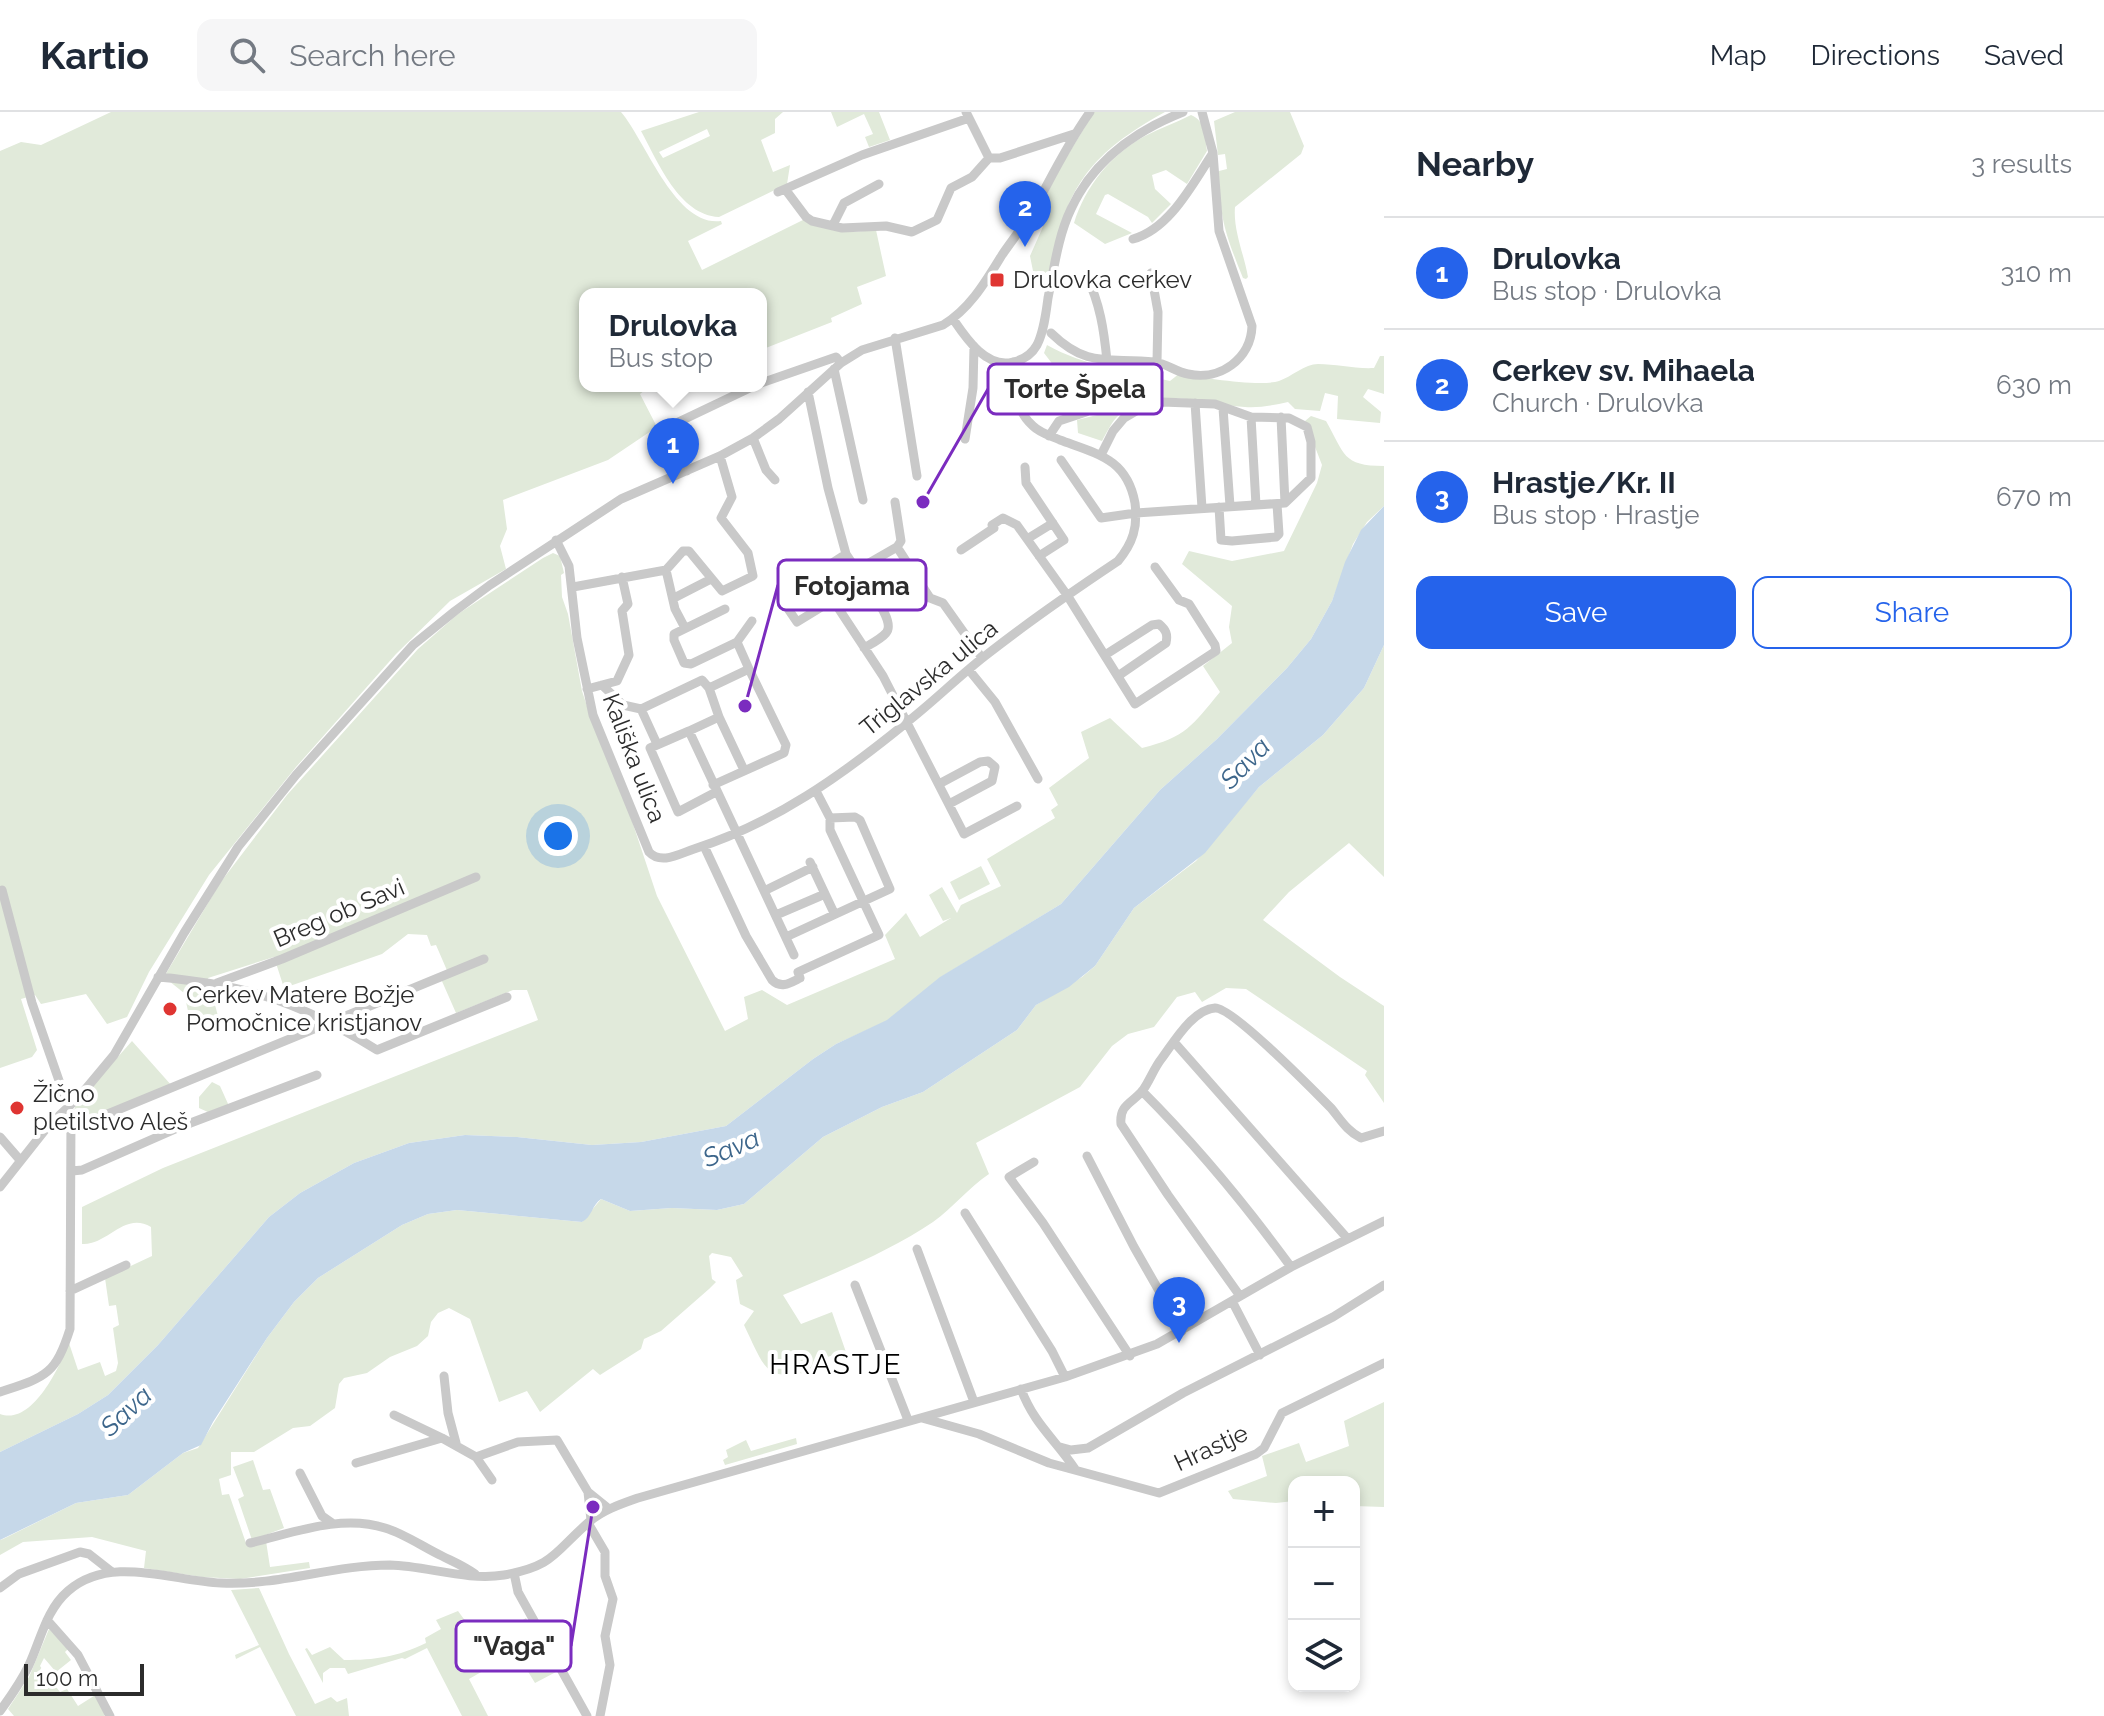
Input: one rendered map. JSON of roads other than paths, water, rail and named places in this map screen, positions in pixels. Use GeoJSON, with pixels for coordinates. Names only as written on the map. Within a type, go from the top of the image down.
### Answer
{"type":"FeatureCollection","features":[{"type":"Feature","properties":{"kind":"street"},"geometry":{"type":"LineString","coordinates":[[0,1187],[20,1160],[114,1055],[214,883],[258,821],[413,645],[455,611],[556,540],[621,499],[720,456],[753,438],[838,366],[862,350],[943,325],[953,319],[972,300],[1028,217],[1074,134],[1090,112]]}},
{"type":"Feature","properties":{"kind":"street"},"geometry":{"type":"LineString","coordinates":[[953,319],[987,358],[1010,363],[1023,359],[1038,343],[1061,239],[1071,209],[1090,179],[1113,151],[1140,132],[1183,112]]}},
{"type":"Feature","properties":{"kind":"street"},"geometry":{"type":"LineString","coordinates":[[1051,333],[1074,352],[1107,361],[1157,362],[1187,374],[1214,373],[1238,362],[1252,338],[1252,326],[1219,231],[1213,153],[1202,112]]}},
{"type":"Feature","properties":{"kind":"street"},"geometry":{"type":"LineString","coordinates":[[989,158],[967,115],[781,190],[806,217],[854,229],[886,226],[912,232],[937,220],[951,188],[972,177],[989,158],[1000,158],[1074,134]]}},
{"type":"Feature","properties":{"kind":"street"},"geometry":{"type":"LineString","coordinates":[[1133,239],[1158,227],[1213,153]]}},
{"type":"Feature","properties":{"kind":"street"},"geometry":{"type":"LineString","coordinates":[[833,225],[844,203],[879,184]]}},
{"type":"Feature","properties":{"kind":"street"},"geometry":{"type":"LineString","coordinates":[[1151,273],[1158,312],[1157,362]]}},
{"type":"Feature","properties":{"kind":"street"},"geometry":{"type":"LineString","coordinates":[[1086,275],[1103,322],[1107,361]]}},
{"type":"Feature","properties":{"kind":"street"},"geometry":{"type":"LineString","coordinates":[[895,338],[917,476]]}},
{"type":"Feature","properties":{"kind":"street"},"geometry":{"type":"LineString","coordinates":[[965,439],[973,388],[974,346]]}},
{"type":"Feature","properties":{"kind":"street"},"geometry":{"type":"LineString","coordinates":[[767,381],[836,357],[863,500]]}},
{"type":"Feature","properties":{"kind":"street"},"geometry":{"type":"LineString","coordinates":[[1010,363],[1015,395],[1023,415],[1034,428],[1049,436],[1101,455],[1118,465],[1132,485],[1136,513]]}},
{"type":"Feature","properties":{"kind":"street"},"geometry":{"type":"LineString","coordinates":[[687,471],[669,431],[670,426],[741,392]]}},
{"type":"Feature","properties":{"kind":"street"},"geometry":{"type":"LineString","coordinates":[[808,392],[828,488],[846,554],[890,627],[887,633],[864,648]]}},
{"type":"Feature","properties":{"kind":"street"},"geometry":{"type":"LineString","coordinates":[[1061,460],[1101,518],[1281,504],[1311,478],[1311,442],[1307,427],[1289,418],[1251,417],[1215,404],[1162,402],[1141,408],[1124,418],[1113,431],[1101,455]]}},
{"type":"Feature","properties":{"kind":"street"},"geometry":{"type":"LineString","coordinates":[[1195,403],[1202,508]]}},
{"type":"Feature","properties":{"kind":"street"},"geometry":{"type":"LineString","coordinates":[[1223,408],[1224,507],[1221,540],[1276,537],[1279,534],[1281,417]]}},
{"type":"Feature","properties":{"kind":"street"},"geometry":{"type":"LineString","coordinates":[[1049,436],[1059,421],[1086,412]]}},
{"type":"Feature","properties":{"kind":"street"},"geometry":{"type":"LineString","coordinates":[[1251,417],[1256,505]]}},
{"type":"Feature","properties":{"kind":"street"},"geometry":{"type":"LineString","coordinates":[[753,438],[766,470],[775,480]]}},
{"type":"Feature","properties":{"kind":"street"},"geometry":{"type":"LineString","coordinates":[[573,587],[666,570],[683,551],[689,551],[722,591],[753,576],[748,553],[721,518],[732,497],[720,456]]}},
{"type":"Feature","properties":{"kind":"street"},"geometry":{"type":"LineString","coordinates":[[1025,467],[1026,483],[1064,540],[1039,556]]}},
{"type":"Feature","properties":{"kind":"street"},"geometry":{"type":"LineString","coordinates":[[857,570],[897,547],[901,541],[895,502]]}},
{"type":"Feature","properties":{"kind":"street","name":"Triglavska ulica"},"geometry":{"type":"LineString","coordinates":[[816,791],[907,723],[982,658],[1118,561],[1131,545],[1136,513]]}},
{"type":"Feature","properties":{"kind":"street"},"geometry":{"type":"LineString","coordinates":[[961,550],[994,528],[992,525],[1003,518],[1017,525],[1067,595],[1135,704],[1216,651],[1189,604],[1179,600],[1155,567]]}},
{"type":"Feature","properties":{"kind":"street"},"geometry":{"type":"LineString","coordinates":[[1027,539],[1053,523]]}},
{"type":"Feature","properties":{"kind":"street","name":"Kališka ulica"},"geometry":{"type":"LineString","coordinates":[[556,540],[569,566],[577,638],[593,715],[653,857],[664,859],[704,846],[778,815],[816,791]]}},
{"type":"Feature","properties":{"kind":"street"},"geometry":{"type":"LineString","coordinates":[[897,547],[930,598],[943,603],[982,658]]}},
{"type":"Feature","properties":{"kind":"street"},"geometry":{"type":"LineString","coordinates":[[846,554],[780,597],[797,622],[864,581]]}},
{"type":"Feature","properties":{"kind":"street"},"geometry":{"type":"LineString","coordinates":[[666,570],[675,609],[685,628]]}},
{"type":"Feature","properties":{"kind":"street"},"geometry":{"type":"LineString","coordinates":[[587,689],[617,681],[629,655],[622,611],[628,604],[622,577]]}},
{"type":"Feature","properties":{"kind":"street"},"geometry":{"type":"LineString","coordinates":[[674,598],[711,579]]}},
{"type":"Feature","properties":{"kind":"street"},"geometry":{"type":"LineString","coordinates":[[833,600],[883,676],[964,834],[1017,806]]}},
{"type":"Feature","properties":{"kind":"street"},"geometry":{"type":"LineString","coordinates":[[725,609],[674,634],[684,663],[691,664],[737,642],[752,621]]}},
{"type":"Feature","properties":{"kind":"street"},"geometry":{"type":"LineString","coordinates":[[1105,655],[1152,625],[1159,624],[1165,630],[1168,636],[1166,643],[1118,676]]}},
{"type":"Feature","properties":{"kind":"street"},"geometry":{"type":"LineString","coordinates":[[737,642],[749,669]]}},
{"type":"Feature","properties":{"kind":"street"},"geometry":{"type":"LineString","coordinates":[[691,664],[706,684],[744,770]]}},
{"type":"Feature","properties":{"kind":"street","name":"Kališka ulica"},"geometry":{"type":"LineString","coordinates":[[657,744],[641,709],[749,669],[786,745],[784,753],[744,770],[678,812],[650,748],[719,717]]}},
{"type":"Feature","properties":{"kind":"street"},"geometry":{"type":"LineString","coordinates":[[969,670],[995,702],[1038,779]]}},
{"type":"Feature","properties":{"kind":"street"},"geometry":{"type":"LineString","coordinates":[[602,685],[623,705],[641,709]]}},
{"type":"Feature","properties":{"kind":"street"},"geometry":{"type":"LineString","coordinates":[[689,731],[794,955]]}},
{"type":"Feature","properties":{"kind":"street"},"geometry":{"type":"LineString","coordinates":[[939,784],[980,762],[988,761],[995,767],[992,781],[949,804]]}},
{"type":"Feature","properties":{"kind":"street"},"geometry":{"type":"LineString","coordinates":[[704,846],[746,936],[776,984],[785,985],[800,978],[798,972],[879,935],[830,830],[830,818],[816,791]]}},
{"type":"Feature","properties":{"kind":"street"},"geometry":{"type":"LineString","coordinates":[[786,937],[890,889],[860,820],[855,817],[830,818]]}},
{"type":"Feature","properties":{"kind":"street"},"geometry":{"type":"LineString","coordinates":[[764,891],[812,864],[834,913]]}},
{"type":"Feature","properties":{"kind":"street","name":"Breg ob Savi"},"geometry":{"type":"LineString","coordinates":[[217,983],[282,959],[476,877]]}},
{"type":"Feature","properties":{"kind":"street"},"geometry":{"type":"LineString","coordinates":[[0,1392],[37,1380],[54,1368],[63,1354],[70,1329],[72,1171],[72,1125],[68,1106],[32,1003],[2,890]]}},
{"type":"Feature","properties":{"kind":"street"},"geometry":{"type":"LineString","coordinates":[[776,915],[825,894]]}},
{"type":"Feature","properties":{"kind":"street"},"geometry":{"type":"LineString","coordinates":[[72,1125],[81,1125],[484,959]]}},
{"type":"Feature","properties":{"kind":"street","name":"Breg ob Savi"},"geometry":{"type":"LineString","coordinates":[[158,977],[217,983],[283,1001],[333,1022],[377,1050],[507,997]]}},
{"type":"Feature","properties":{"kind":"street"},"geometry":{"type":"LineString","coordinates":[[1260,1355],[1236,1299],[1121,1124],[1124,1105],[1142,1091],[1151,1073],[1197,1015],[1215,1008],[1225,1011],[1269,1047],[1350,1132],[1361,1138],[1384,1131]]}},
{"type":"Feature","properties":{"kind":"street"},"geometry":{"type":"LineString","coordinates":[[1174,1042],[1347,1238]]}},
{"type":"Feature","properties":{"kind":"street"},"geometry":{"type":"LineString","coordinates":[[72,1171],[82,1170],[180,1127],[317,1075]]}},
{"type":"Feature","properties":{"kind":"street"},"geometry":{"type":"LineString","coordinates":[[1142,1091],[1208,1162],[1257,1220],[1291,1267]]}},
{"type":"Feature","properties":{"kind":"street"},"geometry":{"type":"LineString","coordinates":[[0,1137],[20,1160]]}},
{"type":"Feature","properties":{"kind":"street"},"geometry":{"type":"LineString","coordinates":[[1087,1156],[1182,1331]]}},
{"type":"Feature","properties":{"kind":"street"},"geometry":{"type":"LineString","coordinates":[[1034,1162],[1009,1177],[1043,1223],[1130,1356]]}},
{"type":"Feature","properties":{"kind":"street"},"geometry":{"type":"LineString","coordinates":[[965,1213],[1052,1351],[1065,1377]]}},
{"type":"Feature","properties":{"kind":"street"},"geometry":{"type":"LineString","coordinates":[[0,1711],[22,1679],[57,1603],[77,1584],[112,1572],[137,1572],[222,1583],[369,1566],[407,1566],[477,1576],[514,1573],[555,1556],[589,1522],[609,1509],[638,1498],[1130,1356],[1182,1331],[1291,1267],[1384,1221]]}},
{"type":"Feature","properties":{"kind":"street"},"geometry":{"type":"LineString","coordinates":[[917,1249],[974,1402]]}},
{"type":"Feature","properties":{"kind":"street"},"geometry":{"type":"LineString","coordinates":[[70,1291],[126,1265]]}},
{"type":"Feature","properties":{"kind":"street"},"geometry":{"type":"LineString","coordinates":[[855,1285],[908,1420]]}},
{"type":"Feature","properties":{"kind":"street"},"geometry":{"type":"LineString","coordinates":[[1060,1447],[1071,1450],[1088,1448],[1183,1393],[1333,1317],[1384,1285]]}},
{"type":"Feature","properties":{"kind":"street","name":"Hrastje"},"geometry":{"type":"LineString","coordinates":[[919,1417],[979,1434],[1033,1458],[1159,1493],[1256,1454],[1264,1448],[1282,1413],[1384,1363]]}},
{"type":"Feature","properties":{"kind":"street"},"geometry":{"type":"LineString","coordinates":[[444,1376],[448,1413],[456,1443]]}},
{"type":"Feature","properties":{"kind":"street"},"geometry":{"type":"LineString","coordinates":[[1021,1389],[1032,1416],[1075,1469]]}},
{"type":"Feature","properties":{"kind":"street"},"geometry":{"type":"LineString","coordinates":[[394,1415],[456,1443],[467,1454],[476,1457],[492,1480]]}},
{"type":"Feature","properties":{"kind":"street"},"geometry":{"type":"LineString","coordinates":[[356,1463],[442,1438]]}},
{"type":"Feature","properties":{"kind":"street"},"geometry":{"type":"LineString","coordinates":[[476,1457],[518,1442],[557,1440],[588,1492],[609,1509]]}},
{"type":"Feature","properties":{"kind":"street"},"geometry":{"type":"LineString","coordinates":[[300,1473],[322,1516],[332,1523]]}},
{"type":"Feature","properties":{"kind":"street"},"geometry":{"type":"LineString","coordinates":[[588,1492],[589,1522],[605,1552],[605,1576],[613,1599],[605,1636],[610,1665],[600,1716]]}},
{"type":"Feature","properties":{"kind":"street"},"geometry":{"type":"LineString","coordinates":[[250,1543],[332,1523],[385,1528],[462,1564],[477,1576]]}},
{"type":"Feature","properties":{"kind":"street"},"geometry":{"type":"LineString","coordinates":[[0,1588],[19,1574],[80,1552],[89,1554],[112,1572]]}},
{"type":"Feature","properties":{"kind":"street"},"geometry":{"type":"LineString","coordinates":[[514,1573],[518,1592],[587,1716]]}},
{"type":"Feature","properties":{"kind":"street"},"geometry":{"type":"LineString","coordinates":[[47,1620],[78,1655],[110,1716]]}},
{"type":"Feature","properties":{"kind":"water","name":"Sava"},"geometry":{"type":"Polygon","coordinates":[[[1384,506],[1384,645],[1364,688],[1323,735],[1259,787],[1205,853],[1134,908],[1095,966],[1069,987],[1036,1005],[1017,1030],[923,1092],[882,1107],[823,1137],[744,1204],[717,1210],[672,1208],[630,1211],[601,1199],[582,1222],[457,1210],[428,1214],[402,1225],[318,1278],[294,1302],[267,1338],[201,1445],[183,1453],[128,1495],[76,1503],[0,1540],[0,1452],[78,1414],[108,1395],[158,1345],[269,1217],[300,1193],[354,1163],[409,1143],[465,1135],[592,1145],[641,1142],[726,1126],[813,1059],[836,1044],[887,1020],[940,977],[1061,904],[1160,790],[1217,739],[1311,639],[1332,601],[1345,562],[1361,530],[1384,506]]]}},
{"type":"Feature","properties":{"kind":"place","name":"Cerkev sv. Mihaela"},"geometry":{"type":"Point","coordinates":[1025,247]}},
{"type":"Feature","properties":{"kind":"place","name":"Drulovka cerkev"},"geometry":{"type":"Point","coordinates":[997,280]}},
{"type":"Feature","properties":{"kind":"place","name":"Drulovka"},"geometry":{"type":"Point","coordinates":[673,484]}},
{"type":"Feature","properties":{"kind":"place","name":"Torte Špela"},"geometry":{"type":"Point","coordinates":[923,502]}},
{"type":"Feature","properties":{"kind":"place","name":"Fotojama"},"geometry":{"type":"Point","coordinates":[745,706]}},
{"type":"Feature","properties":{"kind":"place","name":"Cerkev Matere Božje Pomočnice kristjanov"},"geometry":{"type":"Point","coordinates":[170,1009]}},
{"type":"Feature","properties":{"kind":"place","name":"Žično pletilstvo Aleš"},"geometry":{"type":"Point","coordinates":[17,1108]}},
{"type":"Feature","properties":{"kind":"place","name":"Hrastje/Kr. II"},"geometry":{"type":"Point","coordinates":[1179,1343]}},
{"type":"Feature","properties":{"kind":"place","name":"\"Vaga\""},"geometry":{"type":"Point","coordinates":[593,1507]}},
{"type":"Feature","properties":{"kind":"district","name":"HRASTJE"},"geometry":{"type":"Point","coordinates":[836,1364]}}]}
